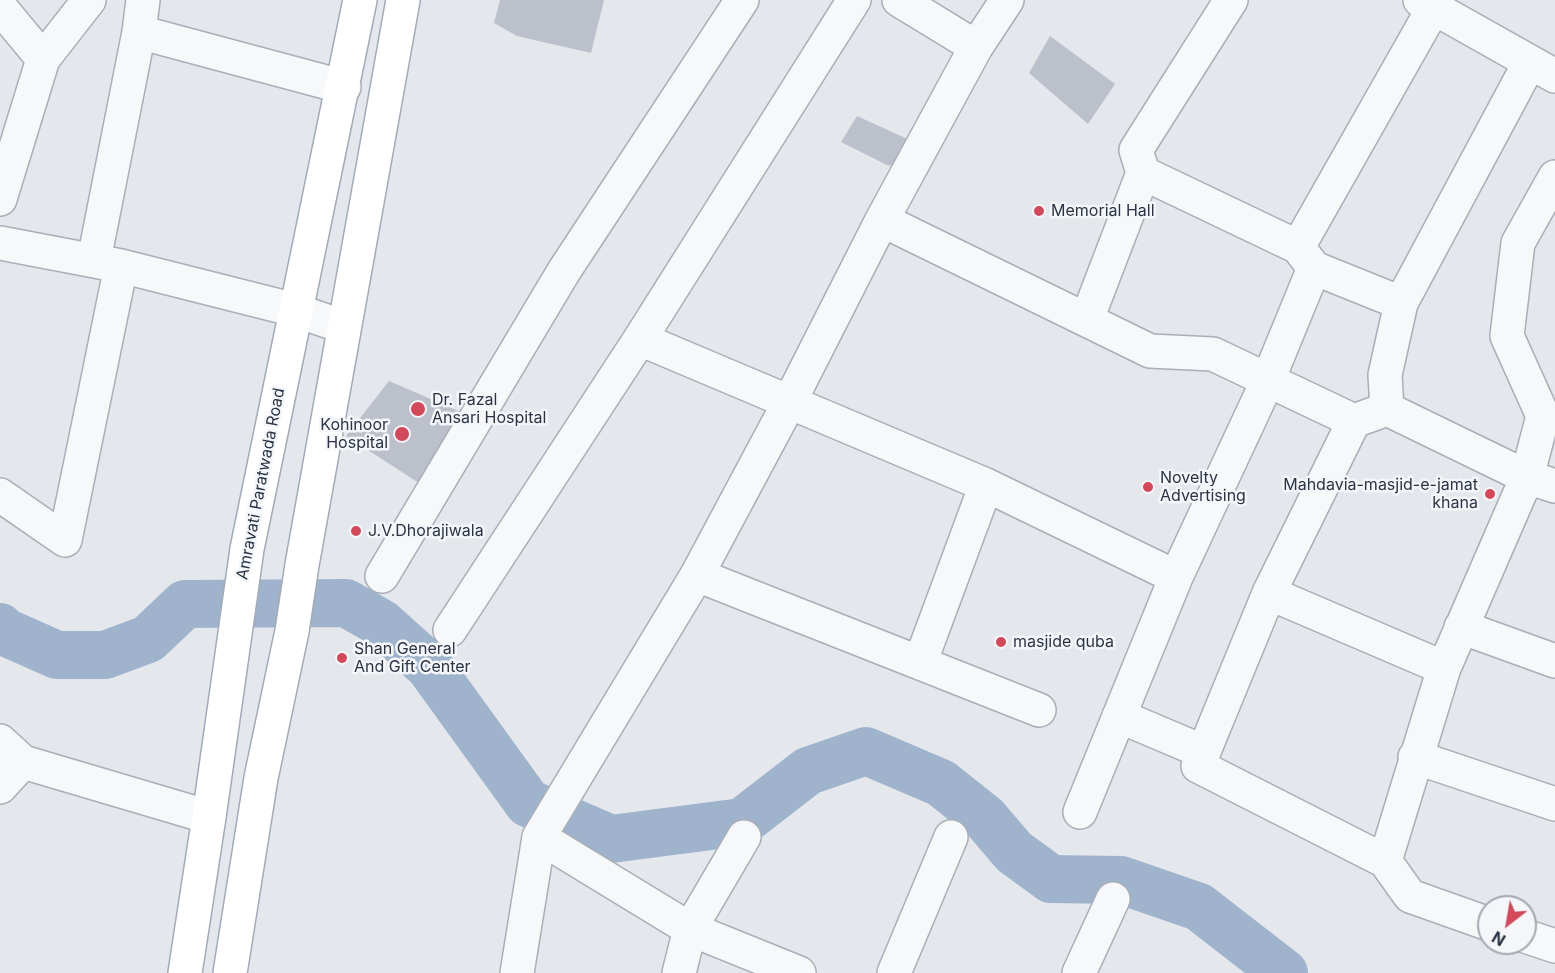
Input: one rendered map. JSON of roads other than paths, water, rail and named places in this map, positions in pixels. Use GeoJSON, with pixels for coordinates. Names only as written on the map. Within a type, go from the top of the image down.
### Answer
{"type":"FeatureCollection","features":[{"type":"Feature","properties":{"kind":"main road","name":"Amravati Paratwada Road"},"geometry":{"type":"LineString","coordinates":[[185,973],[247,549],[295,310],[344,87],[360,0]]}},
{"type":"Feature","properties":{"kind":"main road"},"geometry":{"type":"LineString","coordinates":[[230,973],[261,778],[292,631],[403,0]]}},
{"type":"Feature","properties":{"kind":"street"},"geometry":{"type":"LineString","coordinates":[[0,199],[43,59],[89,0]]}},
{"type":"Feature","properties":{"kind":"street"},"geometry":{"type":"LineString","coordinates":[[0,495],[65,540],[108,263],[143,0]]}},
{"type":"Feature","properties":{"kind":"street"},"geometry":{"type":"LineString","coordinates":[[382,576],[564,271],[742,0]]}},
{"type":"Feature","properties":{"kind":"street"},"geometry":{"type":"LineString","coordinates":[[450,630],[640,339],[854,0]]}},
{"type":"Feature","properties":{"kind":"street"},"geometry":{"type":"LineString","coordinates":[[899,0],[976,47]]}},
{"type":"Feature","properties":{"kind":"street"},"geometry":{"type":"LineString","coordinates":[[517,973],[543,830],[697,575],[790,401],[882,220],[976,47],[1007,0]]}},
{"type":"Feature","properties":{"kind":"street"},"geometry":{"type":"LineString","coordinates":[[1087,319],[1143,173],[1136,150],[1231,0]]}},
{"type":"Feature","properties":{"kind":"street"},"geometry":{"type":"LineString","coordinates":[[1080,812],[1176,577],[1268,380],[1306,257],[1430,2],[1542,69],[1401,303],[1385,375],[1388,409]]}},
{"type":"Feature","properties":{"kind":"street"},"geometry":{"type":"LineString","coordinates":[[0,7],[43,59]]}},
{"type":"Feature","properties":{"kind":"street"},"geometry":{"type":"LineString","coordinates":[[140,32],[344,87]]}},
{"type":"Feature","properties":{"kind":"street"},"geometry":{"type":"LineString","coordinates":[[1143,173],[1401,303]]}},
{"type":"Feature","properties":{"kind":"street"},"geometry":{"type":"LineString","coordinates":[[1385,861],[1444,668],[1461,627],[1541,481],[1544,416],[1507,336],[1518,243],[1555,177]]}},
{"type":"Feature","properties":{"kind":"street"},"geometry":{"type":"LineString","coordinates":[[882,220],[1150,351],[1213,354],[1354,421]]}},
{"type":"Feature","properties":{"kind":"street"},"geometry":{"type":"LineString","coordinates":[[0,243],[108,263],[295,310],[344,327]]}},
{"type":"Feature","properties":{"kind":"street"},"geometry":{"type":"LineString","coordinates":[[640,339],[986,485],[1176,577]]}},
{"type":"Feature","properties":{"kind":"street"},"geometry":{"type":"LineString","coordinates":[[1477,920],[1410,896],[1385,861],[1198,766],[1269,593],[1354,421],[1388,409],[1541,481]]}},
{"type":"Feature","properties":{"kind":"street"},"geometry":{"type":"LineString","coordinates":[[920,663],[986,485]]}},
{"type":"Feature","properties":{"kind":"street"},"geometry":{"type":"LineString","coordinates":[[697,575],[1040,710]]}},
{"type":"Feature","properties":{"kind":"street"},"geometry":{"type":"LineString","coordinates":[[1269,593],[1444,668]]}},
{"type":"Feature","properties":{"kind":"street"},"geometry":{"type":"LineString","coordinates":[[1461,627],[1555,661]]}},
{"type":"Feature","properties":{"kind":"street"},"geometry":{"type":"LineString","coordinates":[[1119,716],[1204,752]]}},
{"type":"Feature","properties":{"kind":"street"},"geometry":{"type":"LineString","coordinates":[[0,787],[12,751],[209,817]]}},
{"type":"Feature","properties":{"kind":"street"},"geometry":{"type":"LineString","coordinates":[[1416,757],[1555,804]]}},
{"type":"Feature","properties":{"kind":"street"},"geometry":{"type":"LineString","coordinates":[[543,830],[690,929],[799,973]]}},
{"type":"Feature","properties":{"kind":"street"},"geometry":{"type":"LineString","coordinates":[[679,973],[690,929],[744,837]]}},
{"type":"Feature","properties":{"kind":"street"},"geometry":{"type":"LineString","coordinates":[[894,973],[951,837]]}},
{"type":"Feature","properties":{"kind":"street"},"geometry":{"type":"LineString","coordinates":[[1080,973],[1113,898]]}},
{"type":"Feature","properties":{"kind":"street"},"geometry":{"type":"LineString","coordinates":[[1537,940],[1555,946]]}},
{"type":"Feature","properties":{"kind":"waterway"},"geometry":{"type":"LineString","coordinates":[[0,627],[5,632],[57,655],[105,655],[148,639],[185,604],[346,603],[381,623],[429,666],[528,803],[611,839],[742,822],[808,771],[866,751],[941,783],[985,818],[1014,852],[1051,879],[1121,880],[1199,907],[1284,973]]}},
{"type":"Feature","properties":{"kind":"place","name":"Memorial Hall"},"geometry":{"type":"Point","coordinates":[1039,211]}},
{"type":"Feature","properties":{"kind":"place","name":"Dr. Fazal Ansari Hospital"},"geometry":{"type":"Point","coordinates":[418,409]}},
{"type":"Feature","properties":{"kind":"place","name":"Kohinoor Hospital"},"geometry":{"type":"Point","coordinates":[402,434]}},
{"type":"Feature","properties":{"kind":"place","name":"Novelty Advertising"},"geometry":{"type":"Point","coordinates":[1148,487]}},
{"type":"Feature","properties":{"kind":"place","name":"Mahdavia-masjid-e-jamat khana"},"geometry":{"type":"Point","coordinates":[1490,494]}},
{"type":"Feature","properties":{"kind":"place","name":"J.V.Dhorajiwala"},"geometry":{"type":"Point","coordinates":[356,531]}},
{"type":"Feature","properties":{"kind":"place","name":"masjide quba"},"geometry":{"type":"Point","coordinates":[1001,642]}},
{"type":"Feature","properties":{"kind":"place","name":"Shan General And Gift Center"},"geometry":{"type":"Point","coordinates":[342,658]}}]}
